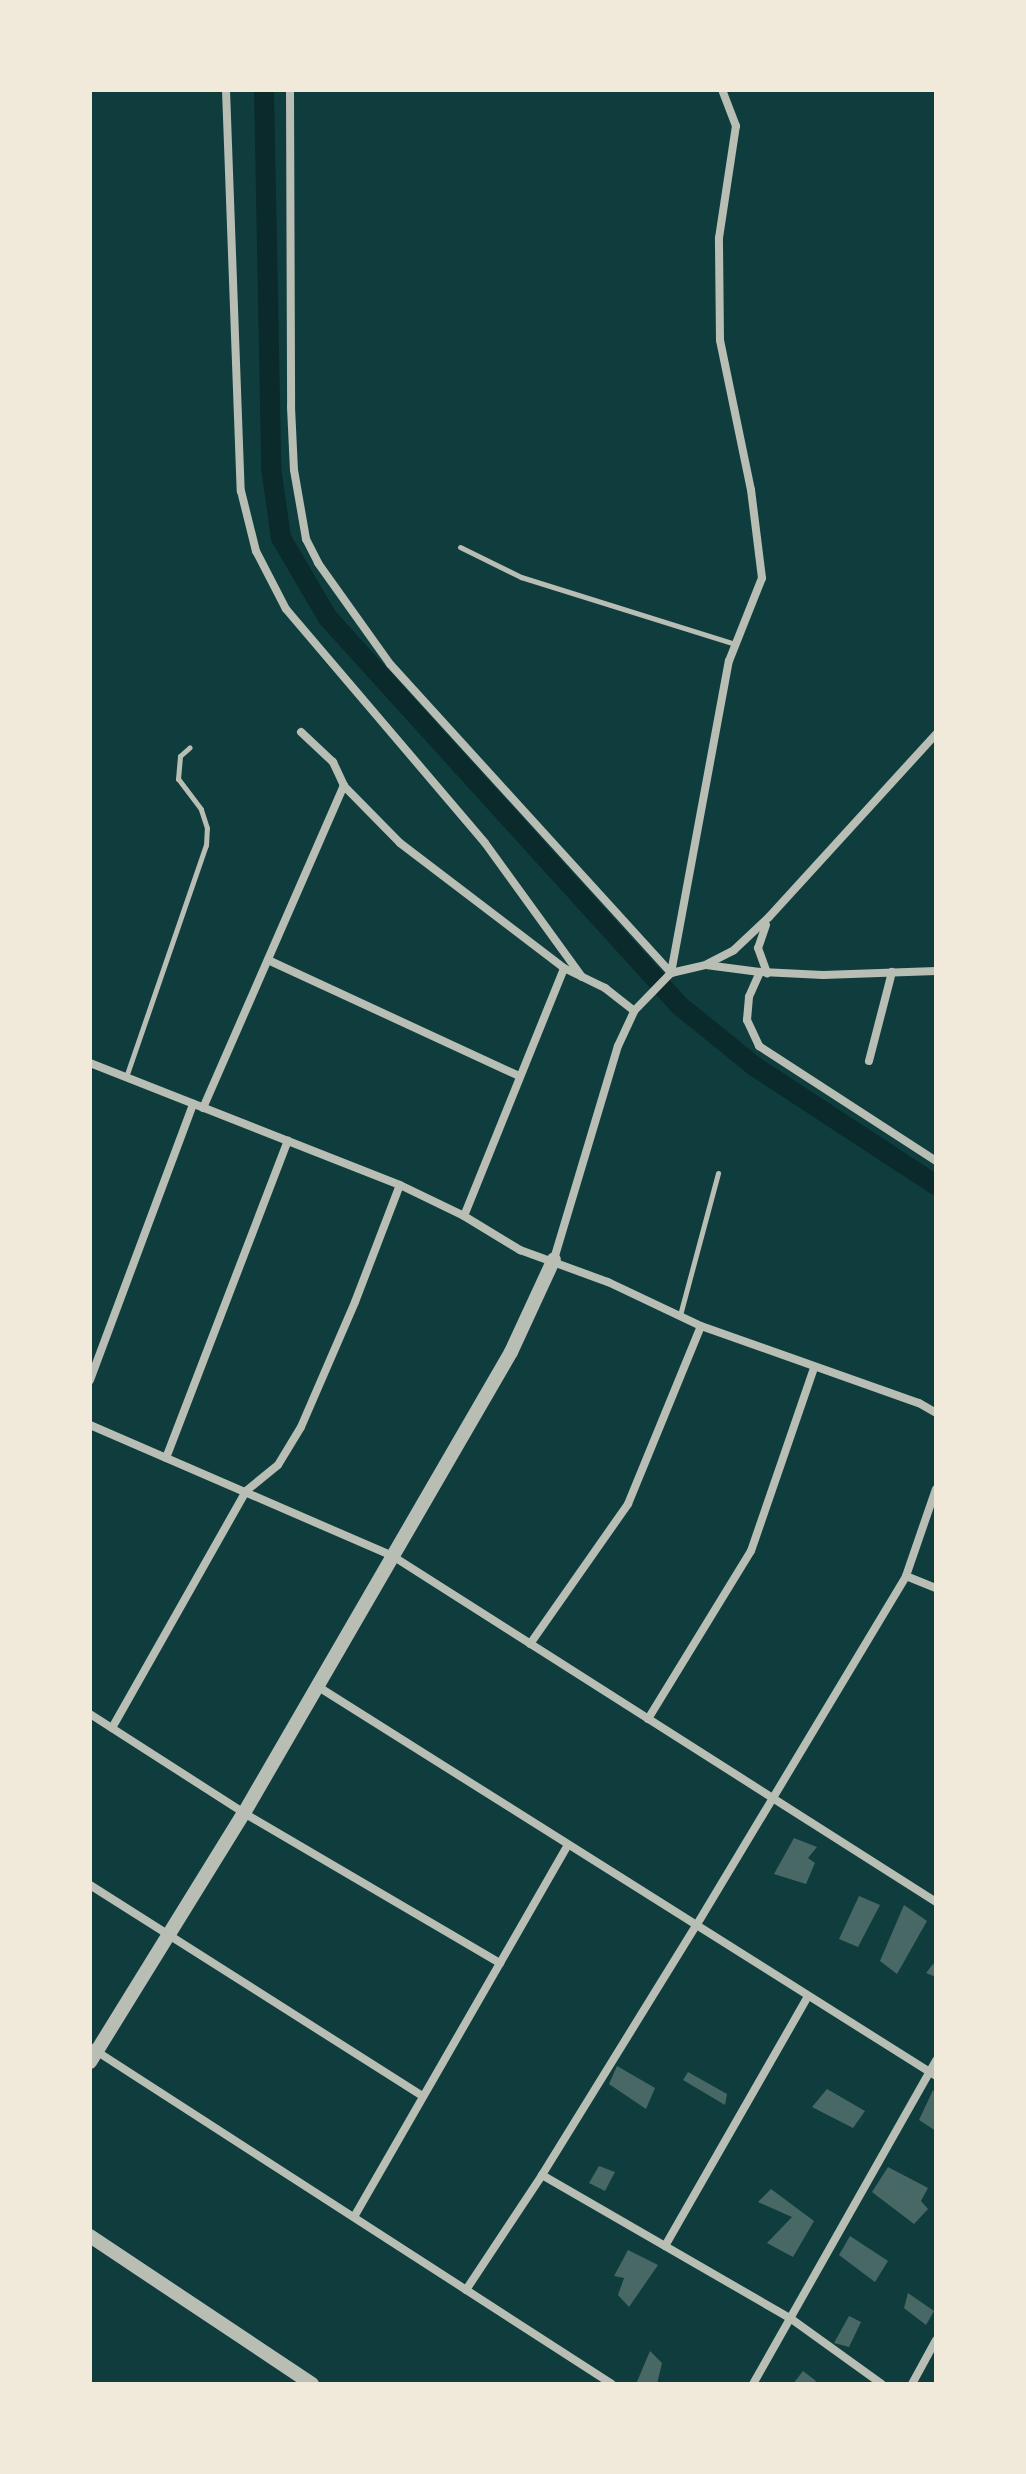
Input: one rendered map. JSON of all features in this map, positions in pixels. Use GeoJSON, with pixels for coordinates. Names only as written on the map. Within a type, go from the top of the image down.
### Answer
{"type":"FeatureCollection","features":[{"type":"Feature","properties":{"kind":"street"},"geometry":{"type":"LineString","coordinates":[[226,90],[241,491],[256,551],[286,609],[485,843],[582,977]]}},
{"type":"Feature","properties":{"kind":"street"},"geometry":{"type":"LineString","coordinates":[[290,90],[291,407],[294,470],[306,539],[318,563],[390,664],[671,973]]}},
{"type":"Feature","properties":{"kind":"street"},"geometry":{"type":"LineString","coordinates":[[671,973],[729,661],[762,578],[751,490],[720,340],[719,238],[736,126],[722,90]]}},
{"type":"Feature","properties":{"kind":"street"},"geometry":{"type":"LineString","coordinates":[[301,732],[333,762],[344,786],[400,843],[564,968],[605,988],[634,1011]]}},
{"type":"Feature","properties":{"kind":"street"},"geometry":{"type":"LineString","coordinates":[[612,2384],[92,2053],[244,1813],[511,1352],[554,1259],[618,1046],[634,1011],[671,973],[706,965],[734,950],[769,917],[936,734]]}},
{"type":"Feature","properties":{"kind":"street"},"geometry":{"type":"LineString","coordinates":[[203,1108],[344,786]]}},
{"type":"Feature","properties":{"kind":"street"},"geometry":{"type":"LineString","coordinates":[[769,917],[759,937],[758,948],[764,972],[749,997],[747,1020],[759,1046],[936,1161]]}},
{"type":"Feature","properties":{"kind":"street"},"geometry":{"type":"LineString","coordinates":[[268,960],[519,1076]]}},
{"type":"Feature","properties":{"kind":"street"},"geometry":{"type":"LineString","coordinates":[[706,965],[764,972],[936,971]]}},
{"type":"Feature","properties":{"kind":"street"},"geometry":{"type":"LineString","coordinates":[[464,1216],[564,968]]}},
{"type":"Feature","properties":{"kind":"street"},"geometry":{"type":"LineString","coordinates":[[869,1061],[892,972]]}},
{"type":"Feature","properties":{"kind":"street"},"geometry":{"type":"LineString","coordinates":[[90,1063],[400,1185],[464,1216],[520,1250],[554,1259],[701,1326],[919,1403],[936,1413]]}},
{"type":"Feature","properties":{"kind":"street"},"geometry":{"type":"LineString","coordinates":[[90,1380],[193,1104]]}},
{"type":"Feature","properties":{"kind":"street"},"geometry":{"type":"LineString","coordinates":[[166,1458],[288,1141]]}},
{"type":"Feature","properties":{"kind":"street"},"geometry":{"type":"LineString","coordinates":[[112,1728],[246,1491],[278,1465],[301,1427],[355,1302],[400,1185]]}},
{"type":"Feature","properties":{"kind":"street"},"geometry":{"type":"LineString","coordinates":[[530,1644],[628,1504],[701,1326]]}},
{"type":"Feature","properties":{"kind":"street"},"geometry":{"type":"LineString","coordinates":[[648,1719],[751,1551],[814,1368]]}},
{"type":"Feature","properties":{"kind":"street"},"geometry":{"type":"LineString","coordinates":[[90,1425],[391,1555],[936,1902]]}},
{"type":"Feature","properties":{"kind":"street"},"geometry":{"type":"LineString","coordinates":[[466,2290],[542,2175],[696,1926],[906,1576],[936,1489]]}},
{"type":"Feature","properties":{"kind":"street"},"geometry":{"type":"LineString","coordinates":[[906,1576],[936,1588]]}},
{"type":"Feature","properties":{"kind":"street"},"geometry":{"type":"LineString","coordinates":[[316,1686],[933,2074]]}},
{"type":"Feature","properties":{"kind":"street"},"geometry":{"type":"LineString","coordinates":[[90,1714],[244,1813],[500,1963]]}},
{"type":"Feature","properties":{"kind":"street"},"geometry":{"type":"LineString","coordinates":[[354,2217],[568,1845]]}},
{"type":"Feature","properties":{"kind":"street"},"geometry":{"type":"LineString","coordinates":[[90,1885],[423,2096]]}},
{"type":"Feature","properties":{"kind":"street"},"geometry":{"type":"LineString","coordinates":[[665,2246],[808,1996]]}},
{"type":"Feature","properties":{"kind":"street"},"geometry":{"type":"LineString","coordinates":[[753,2384],[933,2074],[936,2060]]}},
{"type":"Feature","properties":{"kind":"street"},"geometry":{"type":"LineString","coordinates":[[542,2175],[790,2318],[882,2384]]}},
{"type":"Feature","properties":{"kind":"street"},"geometry":{"type":"LineString","coordinates":[[90,2236],[312,2384]]}},
{"type":"Feature","properties":{"kind":"street"},"geometry":{"type":"LineString","coordinates":[[912,2384],[936,2340]]}},
{"type":"Feature","properties":{"kind":"lane"},"geometry":{"type":"LineString","coordinates":[[460,547],[521,577],[735,644]]}},
{"type":"Feature","properties":{"kind":"lane"},"geometry":{"type":"LineString","coordinates":[[126,1077],[206,845],[207,828],[201,809],[178,779],[180,756],[190,747]]}},
{"type":"Feature","properties":{"kind":"lane"},"geometry":{"type":"LineString","coordinates":[[680,1315],[718,1173]]}},
{"type":"Feature","properties":{"kind":"building"},"geometry":{"type":"Polygon","coordinates":[[[794,1838],[817,1847],[808,1858],[815,1863],[806,1884],[774,1874],[794,1838]]]}},
{"type":"Feature","properties":{"kind":"building"},"geometry":{"type":"Polygon","coordinates":[[[859,1896],[880,1905],[858,1947],[839,1939],[859,1896]]]}},
{"type":"Feature","properties":{"kind":"building"},"geometry":{"type":"Polygon","coordinates":[[[904,1905],[927,1921],[897,1974],[880,1961],[904,1905]]]}},
{"type":"Feature","properties":{"kind":"building"},"geometry":{"type":"Polygon","coordinates":[[[933,1964],[936,1966],[936,1977],[926,1973],[933,1964]]]}},
{"type":"Feature","properties":{"kind":"building"},"geometry":{"type":"Polygon","coordinates":[[[617,2066],[655,2088],[646,2109],[609,2084],[617,2066]]]}},
{"type":"Feature","properties":{"kind":"building"},"geometry":{"type":"Polygon","coordinates":[[[688,2072],[727,2094],[725,2105],[683,2080],[688,2072]]]}},
{"type":"Feature","properties":{"kind":"building"},"geometry":{"type":"Polygon","coordinates":[[[827,2089],[865,2111],[853,2128],[812,2107],[827,2089]]]}},
{"type":"Feature","properties":{"kind":"building"},"geometry":{"type":"Polygon","coordinates":[[[933,2090],[936,2093],[936,2131],[919,2120],[933,2090]]]}},
{"type":"Feature","properties":{"kind":"building"},"geometry":{"type":"Polygon","coordinates":[[[599,2166],[615,2172],[605,2191],[589,2183],[599,2166]]]}},
{"type":"Feature","properties":{"kind":"building"},"geometry":{"type":"Polygon","coordinates":[[[888,2167],[928,2188],[921,2201],[928,2209],[914,2224],[872,2192],[888,2167]]]}},
{"type":"Feature","properties":{"kind":"building"},"geometry":{"type":"Polygon","coordinates":[[[771,2189],[814,2221],[793,2257],[767,2243],[792,2217],[758,2202],[771,2189]]]}},
{"type":"Feature","properties":{"kind":"building"},"geometry":{"type":"Polygon","coordinates":[[[850,2236],[888,2261],[875,2282],[839,2255],[850,2236]]]}},
{"type":"Feature","properties":{"kind":"building"},"geometry":{"type":"Polygon","coordinates":[[[628,2250],[658,2265],[629,2307],[618,2295],[624,2278],[614,2276],[628,2250]]]}},
{"type":"Feature","properties":{"kind":"building"},"geometry":{"type":"Polygon","coordinates":[[[908,2293],[934,2311],[926,2325],[904,2308],[908,2293]]]}},
{"type":"Feature","properties":{"kind":"building"},"geometry":{"type":"Polygon","coordinates":[[[849,2316],[861,2322],[849,2347],[834,2343],[849,2316]]]}},
{"type":"Feature","properties":{"kind":"building"},"geometry":{"type":"Polygon","coordinates":[[[650,2351],[662,2363],[657,2384],[636,2384],[650,2351]]]}},
{"type":"Feature","properties":{"kind":"building"},"geometry":{"type":"Polygon","coordinates":[[[803,2371],[816,2381],[814,2384],[793,2384],[803,2371]]]}},
{"type":"Feature","properties":{"kind":"waterway"},"geometry":{"type":"LineString","coordinates":[[264,90],[271,467],[281,538],[328,618],[680,1006],[754,1066],[936,1185]]}}]}
